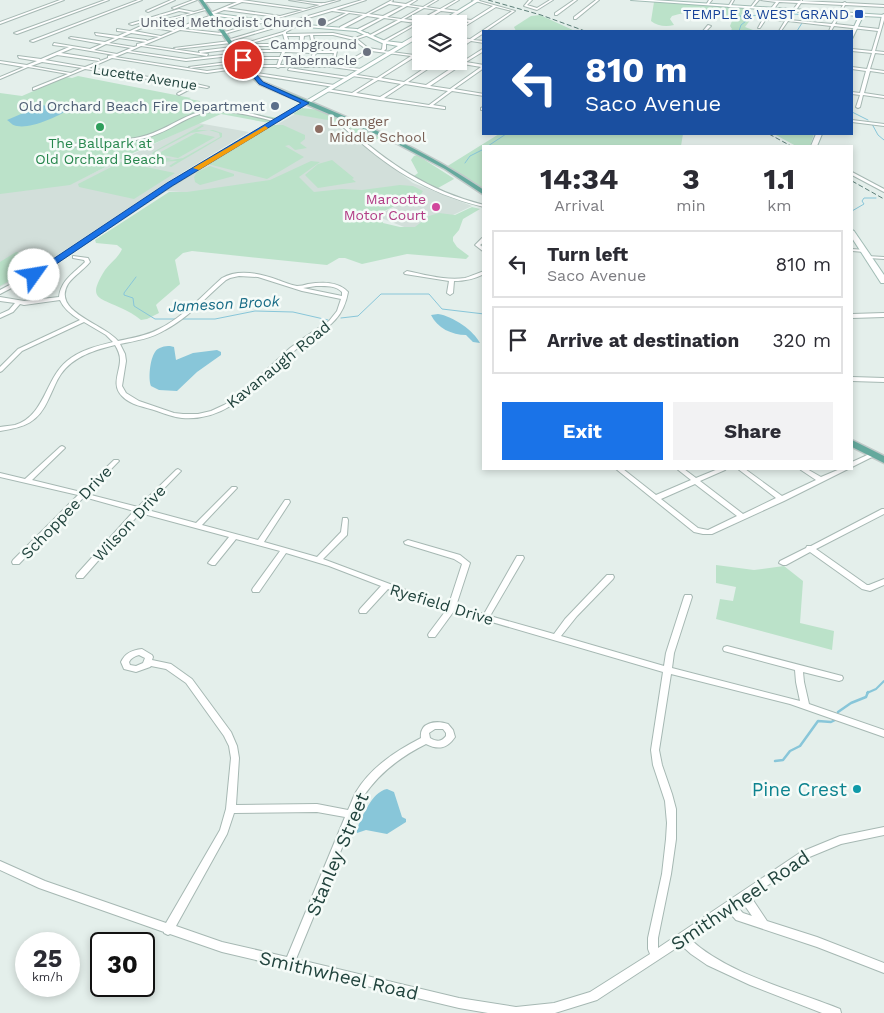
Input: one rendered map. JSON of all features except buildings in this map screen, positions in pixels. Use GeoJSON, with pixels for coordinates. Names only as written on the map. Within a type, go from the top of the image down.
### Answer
{"type":"FeatureCollection","features":[{"type":"Feature","properties":{"kind":"main road"},"geometry":{"type":"LineString","coordinates":[[199,0],[251,73],[265,86],[352,120],[423,154],[482,192]]}},
{"type":"Feature","properties":{"kind":"main road"},"geometry":{"type":"LineString","coordinates":[[853,444],[879,457]]}},
{"type":"Feature","properties":{"kind":"street"},"geometry":{"type":"LineString","coordinates":[[0,23],[63,0]]}},
{"type":"Feature","properties":{"kind":"street"},"geometry":{"type":"LineString","coordinates":[[16,33],[108,0]]}},
{"type":"Feature","properties":{"kind":"street"},"geometry":{"type":"LineString","coordinates":[[32,41],[142,0]]}},
{"type":"Feature","properties":{"kind":"street"},"geometry":{"type":"LineString","coordinates":[[147,11],[174,0]]}},
{"type":"Feature","properties":{"kind":"street"},"geometry":{"type":"LineString","coordinates":[[168,10],[199,0],[244,0],[307,9]]}},
{"type":"Feature","properties":{"kind":"street"},"geometry":{"type":"LineString","coordinates":[[34,89],[244,0]]}},
{"type":"Feature","properties":{"kind":"street"},"geometry":{"type":"LineString","coordinates":[[273,5],[283,0]]}},
{"type":"Feature","properties":{"kind":"street"},"geometry":{"type":"LineString","coordinates":[[290,0],[313,3],[339,0]]}},
{"type":"Feature","properties":{"kind":"street"},"geometry":{"type":"LineString","coordinates":[[108,57],[207,72],[284,24],[365,0]]}},
{"type":"Feature","properties":{"kind":"street"},"geometry":{"type":"LineString","coordinates":[[340,28],[395,0]]}},
{"type":"Feature","properties":{"kind":"street"},"geometry":{"type":"LineString","coordinates":[[359,30],[416,0]]}},
{"type":"Feature","properties":{"kind":"street"},"geometry":{"type":"LineString","coordinates":[[166,49],[238,54],[266,65],[301,35],[335,34],[357,38],[370,35],[437,0]]}},
{"type":"Feature","properties":{"kind":"street"},"geometry":{"type":"LineString","coordinates":[[432,15],[458,0]]}},
{"type":"Feature","properties":{"kind":"street"},"geometry":{"type":"LineString","coordinates":[[453,15],[476,0],[514,11],[485,30]]}},
{"type":"Feature","properties":{"kind":"street"},"geometry":{"type":"LineString","coordinates":[[531,0],[525,5],[539,8],[552,0]]}},
{"type":"Feature","properties":{"kind":"street"},"geometry":{"type":"LineString","coordinates":[[556,14],[576,0]]}},
{"type":"Feature","properties":{"kind":"street"},"geometry":{"type":"LineString","coordinates":[[575,18],[598,0]]}},
{"type":"Feature","properties":{"kind":"street"},"geometry":{"type":"LineString","coordinates":[[633,0],[884,16],[858,106]]}},
{"type":"Feature","properties":{"kind":"street"},"geometry":{"type":"LineString","coordinates":[[707,4],[711,0]]}},
{"type":"Feature","properties":{"kind":"street"},"geometry":{"type":"LineString","coordinates":[[729,6],[733,0]]}},
{"type":"Feature","properties":{"kind":"street"},"geometry":{"type":"LineString","coordinates":[[751,7],[758,0]]}},
{"type":"Feature","properties":{"kind":"street"},"geometry":{"type":"LineString","coordinates":[[762,0],[827,2],[884,7]]}},
{"type":"Feature","properties":{"kind":"street"},"geometry":{"type":"LineString","coordinates":[[830,30],[847,0]]}},
{"type":"Feature","properties":{"kind":"street"},"geometry":{"type":"LineString","coordinates":[[853,36],[865,0]]}},
{"type":"Feature","properties":{"kind":"street"},"geometry":{"type":"LineString","coordinates":[[759,27],[779,1]]}},
{"type":"Feature","properties":{"kind":"street"},"geometry":{"type":"LineString","coordinates":[[781,30],[800,1]]}},
{"type":"Feature","properties":{"kind":"street"},"geometry":{"type":"LineString","coordinates":[[292,7],[304,2]]}},
{"type":"Feature","properties":{"kind":"street"},"geometry":{"type":"LineString","coordinates":[[178,28],[224,33],[282,17],[324,2],[338,8]]}},
{"type":"Feature","properties":{"kind":"street"},"geometry":{"type":"LineString","coordinates":[[822,12],[827,2]]}},
{"type":"Feature","properties":{"kind":"street"},"geometry":{"type":"LineString","coordinates":[[244,11],[261,3]]}},
{"type":"Feature","properties":{"kind":"street"},"geometry":{"type":"LineString","coordinates":[[389,3],[458,12]]}},
{"type":"Feature","properties":{"kind":"street"},"geometry":{"type":"LineString","coordinates":[[264,14],[280,6]]}},
{"type":"Feature","properties":{"kind":"street"},"geometry":{"type":"LineString","coordinates":[[467,24],[496,6]]}},
{"type":"Feature","properties":{"kind":"street"},"geometry":{"type":"LineString","coordinates":[[224,9],[282,17]]}},
{"type":"Feature","properties":{"kind":"street"},"geometry":{"type":"LineString","coordinates":[[173,30],[131,24],[179,10],[284,24],[359,30],[384,42],[403,45]]}},
{"type":"Feature","properties":{"kind":"street"},"geometry":{"type":"LineString","coordinates":[[331,10],[412,21]]}},
{"type":"Feature","properties":{"kind":"street"},"geometry":{"type":"LineString","coordinates":[[90,50],[144,26],[192,13]]}},
{"type":"Feature","properties":{"kind":"street"},"geometry":{"type":"LineString","coordinates":[[157,28],[192,13]]}},
{"type":"Feature","properties":{"kind":"street"},"geometry":{"type":"LineString","coordinates":[[320,27],[348,13]]}},
{"type":"Feature","properties":{"kind":"street"},"geometry":{"type":"LineString","coordinates":[[765,18],[880,30]]}},
{"type":"Feature","properties":{"kind":"street"},"geometry":{"type":"LineString","coordinates":[[219,26],[248,19]]}},
{"type":"Feature","properties":{"kind":"street"},"geometry":{"type":"LineString","coordinates":[[54,20],[77,25]]}},
{"type":"Feature","properties":{"kind":"street"},"geometry":{"type":"LineString","coordinates":[[467,20],[471,21]]}},
{"type":"Feature","properties":{"kind":"street"},"geometry":{"type":"LineString","coordinates":[[811,28],[813,23]]}},
{"type":"Feature","properties":{"kind":"street"},"geometry":{"type":"LineString","coordinates":[[284,49],[288,29],[296,25]]}},
{"type":"Feature","properties":{"kind":"street"},"geometry":{"type":"LineString","coordinates":[[384,42],[412,26]]}},
{"type":"Feature","properties":{"kind":"street"},"geometry":{"type":"LineString","coordinates":[[705,30],[709,26]]}},
{"type":"Feature","properties":{"kind":"street"},"geometry":{"type":"LineString","coordinates":[[118,30],[160,36]]}},
{"type":"Feature","properties":{"kind":"street"},"geometry":{"type":"LineString","coordinates":[[335,31],[352,34],[362,46],[370,50],[412,56]]}},
{"type":"Feature","properties":{"kind":"street"},"geometry":{"type":"LineString","coordinates":[[467,42],[482,32]]}},
{"type":"Feature","properties":{"kind":"street"},"geometry":{"type":"LineString","coordinates":[[96,34],[146,41]]}},
{"type":"Feature","properties":{"kind":"street"},"geometry":{"type":"LineString","coordinates":[[309,66],[315,52],[311,34]]}},
{"type":"Feature","properties":{"kind":"street"},"geometry":{"type":"LineString","coordinates":[[300,52],[301,35]]}},
{"type":"Feature","properties":{"kind":"street"},"geometry":{"type":"LineString","coordinates":[[71,38],[132,47]]}},
{"type":"Feature","properties":{"kind":"street"},"geometry":{"type":"LineString","coordinates":[[238,54],[243,44],[265,38],[309,66],[332,66],[361,70]]}},
{"type":"Feature","properties":{"kind":"street"},"geometry":{"type":"LineString","coordinates":[[265,38],[284,49],[309,72],[379,79],[482,95]]}},
{"type":"Feature","properties":{"kind":"street"},"geometry":{"type":"LineString","coordinates":[[0,293],[44,269],[170,184],[412,40]]}},
{"type":"Feature","properties":{"kind":"street"},"geometry":{"type":"LineString","coordinates":[[467,40],[482,42]]}},
{"type":"Feature","properties":{"kind":"street"},"geometry":{"type":"LineString","coordinates":[[254,41],[284,49]]}},
{"type":"Feature","properties":{"kind":"street"},"geometry":{"type":"LineString","coordinates":[[382,51],[384,49],[384,42]]}},
{"type":"Feature","properties":{"kind":"street"},"geometry":{"type":"LineString","coordinates":[[54,44],[116,54]]}},
{"type":"Feature","properties":{"kind":"street"},"geometry":{"type":"LineString","coordinates":[[243,44],[300,52],[336,52],[332,66]]}},
{"type":"Feature","properties":{"kind":"street"},"geometry":{"type":"LineString","coordinates":[[138,45],[216,57]]}},
{"type":"Feature","properties":{"kind":"street"},"geometry":{"type":"LineString","coordinates":[[0,78],[73,47]]}},
{"type":"Feature","properties":{"kind":"street"},"geometry":{"type":"LineString","coordinates":[[124,51],[188,60],[284,49]]}},
{"type":"Feature","properties":{"kind":"street"},"geometry":{"type":"LineString","coordinates":[[180,68],[238,54],[284,49]]}},
{"type":"Feature","properties":{"kind":"street"},"geometry":{"type":"LineString","coordinates":[[191,53],[238,54],[284,49]]}},
{"type":"Feature","properties":{"kind":"street"},"geometry":{"type":"LineString","coordinates":[[327,75],[370,50]]}},
{"type":"Feature","properties":{"kind":"street"},"geometry":{"type":"LineString","coordinates":[[467,59],[482,50]]}},
{"type":"Feature","properties":{"kind":"street"},"geometry":{"type":"LineString","coordinates":[[853,50],[884,53]]}},
{"type":"Feature","properties":{"kind":"street"},"geometry":{"type":"LineString","coordinates":[[309,72],[320,66],[326,52]]}},
{"type":"Feature","properties":{"kind":"street"},"geometry":{"type":"LineString","coordinates":[[57,54],[100,60]]}},
{"type":"Feature","properties":{"kind":"street","name":"Lucette Avenue"},"geometry":{"type":"LineString","coordinates":[[18,57],[207,87]]}},
{"type":"Feature","properties":{"kind":"street"},"geometry":{"type":"LineString","coordinates":[[353,94],[412,58]]}},
{"type":"Feature","properties":{"kind":"street"},"geometry":{"type":"LineString","coordinates":[[0,62],[70,73]]}},
{"type":"Feature","properties":{"kind":"street"},"geometry":{"type":"LineString","coordinates":[[467,64],[482,66]]}},
{"type":"Feature","properties":{"kind":"street"},"geometry":{"type":"LineString","coordinates":[[428,106],[482,67]]}},
{"type":"Feature","properties":{"kind":"street"},"geometry":{"type":"LineString","coordinates":[[853,68],[884,72]]}},
{"type":"Feature","properties":{"kind":"street"},"geometry":{"type":"LineString","coordinates":[[380,99],[424,70]]}},
{"type":"Feature","properties":{"kind":"street"},"geometry":{"type":"LineString","coordinates":[[427,86],[451,70]]}},
{"type":"Feature","properties":{"kind":"street"},"geometry":{"type":"LineString","coordinates":[[251,73],[334,86]]}},
{"type":"Feature","properties":{"kind":"street"},"geometry":{"type":"LineString","coordinates":[[179,94],[196,85]]}},
{"type":"Feature","properties":{"kind":"street"},"geometry":{"type":"LineString","coordinates":[[327,90],[444,108]]}},
{"type":"Feature","properties":{"kind":"street"},"geometry":{"type":"LineString","coordinates":[[853,93],[884,97]]}},
{"type":"Feature","properties":{"kind":"street"},"geometry":{"type":"LineString","coordinates":[[61,146],[141,138],[199,113],[211,111],[225,111],[277,121]]}},
{"type":"Feature","properties":{"kind":"street"},"geometry":{"type":"LineString","coordinates":[[352,120],[345,123],[345,126],[415,181],[433,190],[482,205]]}},
{"type":"Feature","properties":{"kind":"street"},"geometry":{"type":"LineString","coordinates":[[853,121],[884,125]]}},
{"type":"Feature","properties":{"kind":"street"},"geometry":{"type":"LineString","coordinates":[[853,174],[884,191]]}},
{"type":"Feature","properties":{"kind":"street"},"geometry":{"type":"LineString","coordinates":[[853,233],[882,274],[884,281]]}},
{"type":"Feature","properties":{"kind":"street"},"geometry":{"type":"LineString","coordinates":[[482,241],[477,245],[482,249]]}},
{"type":"Feature","properties":{"kind":"street"},"geometry":{"type":"LineString","coordinates":[[853,250],[884,258]]}},
{"type":"Feature","properties":{"kind":"street"},"geometry":{"type":"LineString","coordinates":[[75,257],[86,259],[88,262],[69,278],[63,289],[62,298],[69,309],[103,330],[118,344]]}},
{"type":"Feature","properties":{"kind":"street"},"geometry":{"type":"LineString","coordinates":[[407,273],[452,279],[468,278],[482,273]]}},
{"type":"Feature","properties":{"kind":"street"},"geometry":{"type":"LineString","coordinates":[[0,429],[19,425],[36,415],[46,400],[60,371],[70,361],[86,353],[151,334],[172,322],[229,276],[265,277],[297,288],[344,298],[344,290],[340,287],[318,284],[297,288]]}},
{"type":"Feature","properties":{"kind":"street"},"geometry":{"type":"LineString","coordinates":[[450,292],[452,279]]}},
{"type":"Feature","properties":{"kind":"street"},"geometry":{"type":"LineString","coordinates":[[0,293],[7,297],[7,300]]}},
{"type":"Feature","properties":{"kind":"street"},"geometry":{"type":"LineString","coordinates":[[0,299],[18,303],[62,298]]}},
{"type":"Feature","properties":{"kind":"street","name":"Kavanaugh Road"},"geometry":{"type":"LineString","coordinates":[[118,344],[124,360],[119,387],[125,396],[138,403],[176,415],[191,417],[208,415],[233,403],[294,348],[331,322],[339,313],[344,298]]}},
{"type":"Feature","properties":{"kind":"street"},"geometry":{"type":"LineString","coordinates":[[0,316],[10,311],[18,303]]}},
{"type":"Feature","properties":{"kind":"street"},"geometry":{"type":"LineString","coordinates":[[853,316],[884,315]]}},
{"type":"Feature","properties":{"kind":"street"},"geometry":{"type":"LineString","coordinates":[[0,370],[20,350],[86,320]]}},
{"type":"Feature","properties":{"kind":"street"},"geometry":{"type":"LineString","coordinates":[[853,379],[884,380]]}},
{"type":"Feature","properties":{"kind":"street"},"geometry":{"type":"LineString","coordinates":[[28,480],[62,448]]}},
{"type":"Feature","properties":{"kind":"street"},"geometry":{"type":"LineString","coordinates":[[853,465],[879,457]]}},
{"type":"Feature","properties":{"kind":"street","name":"Schoppee Drive"},"geometry":{"type":"LineString","coordinates":[[16,562],[116,461]]}},
{"type":"Feature","properties":{"kind":"street"},"geometry":{"type":"LineString","coordinates":[[620,470],[701,532],[709,532],[744,517],[843,470]]}},
{"type":"Feature","properties":{"kind":"street"},"geometry":{"type":"LineString","coordinates":[[681,470],[744,517]]}},
{"type":"Feature","properties":{"kind":"street"},"geometry":{"type":"LineString","coordinates":[[656,498],[721,470]]}},
{"type":"Feature","properties":{"kind":"street"},"geometry":{"type":"LineString","coordinates":[[742,470],[782,499]]}},
{"type":"Feature","properties":{"kind":"street"},"geometry":{"type":"LineString","coordinates":[[805,470],[821,480]]}},
{"type":"Feature","properties":{"kind":"street","name":"Wilson Drive"},"geometry":{"type":"LineString","coordinates":[[80,576],[139,510],[178,471]]}},
{"type":"Feature","properties":{"kind":"street","name":"Ryefield Drive"},"geometry":{"type":"LineString","coordinates":[[0,475],[28,480],[284,550],[318,560],[386,586],[452,608],[668,670],[806,705],[884,734]]}},
{"type":"Feature","properties":{"kind":"street"},"geometry":{"type":"LineString","coordinates":[[198,526],[234,488]]}},
{"type":"Feature","properties":{"kind":"street"},"geometry":{"type":"LineString","coordinates":[[260,543],[287,502]]}},
{"type":"Feature","properties":{"kind":"street"},"geometry":{"type":"LineString","coordinates":[[783,563],[884,510]]}},
{"type":"Feature","properties":{"kind":"street"},"geometry":{"type":"LineString","coordinates":[[318,560],[344,532],[345,520]]}},
{"type":"Feature","properties":{"kind":"street"},"geometry":{"type":"LineString","coordinates":[[212,562],[234,536]]}},
{"type":"Feature","properties":{"kind":"street"},"geometry":{"type":"LineString","coordinates":[[408,542],[466,562],[466,568],[452,608],[432,635]]}},
{"type":"Feature","properties":{"kind":"street"},"geometry":{"type":"LineString","coordinates":[[810,548],[865,587],[873,587],[884,582]]}},
{"type":"Feature","properties":{"kind":"street"},"geometry":{"type":"LineString","coordinates":[[256,590],[284,550]]}},
{"type":"Feature","properties":{"kind":"street"},"geometry":{"type":"LineString","coordinates":[[486,618],[520,558]]}},
{"type":"Feature","properties":{"kind":"street"},"geometry":{"type":"LineString","coordinates":[[556,638],[566,623],[594,596],[610,577]]}},
{"type":"Feature","properties":{"kind":"street"},"geometry":{"type":"LineString","coordinates":[[363,611],[386,586]]}},
{"type":"Feature","properties":{"kind":"street"},"geometry":{"type":"LineString","coordinates":[[657,956],[653,949],[653,938],[671,826],[667,788],[656,763],[655,750],[670,653],[688,597]]}},
{"type":"Feature","properties":{"kind":"street"},"geometry":{"type":"LineString","coordinates":[[727,649],[839,678]]}},
{"type":"Feature","properties":{"kind":"street"},"geometry":{"type":"LineString","coordinates":[[148,662],[168,666],[183,675],[193,685],[228,734],[235,758],[231,809],[224,831],[168,930]]}},
{"type":"Feature","properties":{"kind":"street"},"geometry":{"type":"LineString","coordinates":[[799,669],[806,705]]}},
{"type":"Feature","properties":{"kind":"street","name":"Stanley Street"},"geometry":{"type":"LineString","coordinates":[[289,964],[363,789],[379,770],[394,758],[426,740]]}},
{"type":"Feature","properties":{"kind":"street"},"geometry":{"type":"LineString","coordinates":[[231,809],[317,808],[351,814]]}},
{"type":"Feature","properties":{"kind":"street","name":"Smithwheel Road"},"geometry":{"type":"LineString","coordinates":[[0,865],[42,885],[168,930],[222,947],[475,1007],[516,1012],[554,1008],[592,996],[657,956],[798,859],[821,847],[849,837],[884,831]]}},
{"type":"Feature","properties":{"kind":"street"},"geometry":{"type":"LineString","coordinates":[[744,896],[764,923]]}},
{"type":"Feature","properties":{"kind":"street"},"geometry":{"type":"LineString","coordinates":[[729,906],[740,917],[764,923],[884,968]]}},
{"type":"Feature","properties":{"kind":"street"},"geometry":{"type":"LineString","coordinates":[[682,939],[695,951],[724,967],[836,1013]]}},
{"type":"Feature","properties":{"kind":"shaded area"},"geometry":{"type":"Polygon","coordinates":[[[295,114],[338,121],[335,123],[340,128],[413,183],[472,206],[417,232],[376,216],[398,205],[165,191],[295,114]]]}},
{"type":"Feature","properties":{"kind":"shaded area"},"geometry":{"type":"Polygon","coordinates":[[[198,123],[249,132],[180,174],[41,266],[0,287],[0,177],[68,185],[198,123]]]}},
{"type":"Feature","properties":{"kind":"green space"},"geometry":{"type":"Polygon","coordinates":[[[654,2],[746,7],[747,14],[744,17],[751,19],[745,27],[753,30],[731,30],[732,21],[730,18],[701,12],[672,16],[670,19],[674,25],[659,25],[651,21],[654,2]]]}},
{"type":"Feature","properties":{"kind":"green space"},"geometry":{"type":"Polygon","coordinates":[[[540,15],[573,30],[516,30],[514,27],[531,16],[540,15]]]}},
{"type":"Feature","properties":{"kind":"green space"},"geometry":{"type":"Polygon","coordinates":[[[78,76],[191,98],[189,99],[200,101],[199,104],[278,118],[269,123],[221,114],[135,152],[70,185],[0,194],[0,93],[22,96],[66,77],[78,76]]]}},
{"type":"Feature","properties":{"kind":"green space"},"geometry":{"type":"Polygon","coordinates":[[[302,108],[320,110],[345,120],[339,122],[293,114],[302,108]]]}},
{"type":"Feature","properties":{"kind":"green space"},"geometry":{"type":"Polygon","coordinates":[[[349,123],[383,138],[366,141],[347,126],[349,123]]]}},
{"type":"Feature","properties":{"kind":"green space"},"geometry":{"type":"Polygon","coordinates":[[[202,125],[204,126],[197,130],[209,130],[213,130],[222,133],[222,137],[171,167],[169,166],[177,161],[158,162],[150,158],[153,152],[202,125]],[[209,130],[191,133],[155,152],[152,157],[158,160],[158,156],[172,159],[165,161],[183,158],[220,137],[219,133],[209,130]]]}},
{"type":"Feature","properties":{"kind":"green space"},"geometry":{"type":"Polygon","coordinates":[[[273,125],[283,125],[305,135],[305,139],[300,143],[307,148],[295,150],[289,145],[285,146],[304,157],[267,179],[208,164],[273,125]]]}},
{"type":"Feature","properties":{"kind":"green space"},"geometry":{"type":"Polygon","coordinates":[[[196,133],[215,137],[178,158],[157,154],[196,133]]]}},
{"type":"Feature","properties":{"kind":"green space"},"geometry":{"type":"Polygon","coordinates":[[[497,135],[683,135],[681,145],[482,145],[482,190],[446,167],[497,135]]]}},
{"type":"Feature","properties":{"kind":"green space"},"geometry":{"type":"Polygon","coordinates":[[[776,135],[814,135],[810,145],[794,145],[776,135]]]}},
{"type":"Feature","properties":{"kind":"green space"},"geometry":{"type":"Polygon","coordinates":[[[417,155],[454,179],[438,188],[415,178],[414,176],[418,173],[411,160],[417,155]]]}},
{"type":"Feature","properties":{"kind":"green space"},"geometry":{"type":"Polygon","coordinates":[[[332,160],[354,178],[352,179],[356,182],[318,188],[305,175],[318,164],[332,160]]]}},
{"type":"Feature","properties":{"kind":"green space"},"geometry":{"type":"Polygon","coordinates":[[[311,161],[320,162],[299,177],[314,192],[342,189],[362,190],[400,185],[413,186],[423,191],[421,194],[382,212],[383,223],[400,227],[415,227],[429,216],[439,213],[455,215],[472,207],[480,209],[463,219],[459,230],[453,237],[457,247],[469,256],[466,259],[407,254],[362,264],[345,258],[339,258],[327,265],[192,251],[183,253],[175,260],[180,284],[156,305],[159,313],[147,319],[141,320],[98,296],[96,292],[97,287],[105,270],[122,249],[117,245],[96,243],[95,240],[169,192],[187,192],[270,180],[311,161]]]}},
{"type":"Feature","properties":{"kind":"green space"},"geometry":{"type":"Polygon","coordinates":[[[121,162],[175,173],[134,199],[79,187],[78,184],[121,162]]]}},
{"type":"Feature","properties":{"kind":"green space"},"geometry":{"type":"Polygon","coordinates":[[[210,166],[234,174],[234,176],[200,185],[195,182],[194,177],[197,172],[210,166]]]}},
{"type":"Feature","properties":{"kind":"green space"},"geometry":{"type":"Polygon","coordinates":[[[16,252],[44,258],[45,261],[0,286],[0,262],[16,252]]]}},
{"type":"Feature","properties":{"kind":"green space"},"geometry":{"type":"Polygon","coordinates":[[[716,565],[754,570],[784,566],[803,581],[800,623],[834,631],[832,650],[716,619],[720,599],[733,601],[736,587],[716,583],[716,565]]]}},
{"type":"Feature","properties":{"kind":"water"},"geometry":{"type":"Polygon","coordinates":[[[42,105],[68,110],[29,126],[16,126],[7,120],[42,105]]]}},
{"type":"Feature","properties":{"kind":"water"},"geometry":{"type":"Polygon","coordinates":[[[431,315],[444,315],[462,325],[480,343],[473,342],[466,335],[455,334],[441,327],[431,315]]]}},
{"type":"Feature","properties":{"kind":"water"},"geometry":{"type":"Polygon","coordinates":[[[174,347],[176,360],[193,353],[217,350],[221,352],[221,355],[197,372],[177,391],[159,390],[151,386],[150,383],[152,359],[158,349],[174,347]]]}},
{"type":"Feature","properties":{"kind":"water"},"geometry":{"type":"Polygon","coordinates":[[[387,789],[394,792],[402,817],[406,819],[406,822],[387,834],[366,830],[357,833],[356,831],[361,819],[372,800],[381,791],[387,789]]]}},
{"type":"Feature","properties":{"kind":"waterway"},"geometry":{"type":"LineString","coordinates":[[806,15],[814,15],[817,12]]}},
{"type":"Feature","properties":{"kind":"waterway"},"geometry":{"type":"LineString","coordinates":[[793,14],[806,15]]}},
{"type":"Feature","properties":{"kind":"waterway"},"geometry":{"type":"LineString","coordinates":[[739,30],[741,25],[746,21],[740,16],[766,15]]}},
{"type":"Feature","properties":{"kind":"waterway"},"geometry":{"type":"LineString","coordinates":[[769,15],[789,15]]}},
{"type":"Feature","properties":{"kind":"waterway"},"geometry":{"type":"LineString","coordinates":[[802,22],[806,15]]}},
{"type":"Feature","properties":{"kind":"waterway"},"geometry":{"type":"LineString","coordinates":[[798,30],[802,23]]}},
{"type":"Feature","properties":{"kind":"waterway"},"geometry":{"type":"LineString","coordinates":[[853,112],[868,120]]}},
{"type":"Feature","properties":{"kind":"waterway","name":"Jameson Brook"},"geometry":{"type":"LineString","coordinates":[[872,124],[878,135],[884,140]]}},
{"type":"Feature","properties":{"kind":"waterway"},"geometry":{"type":"LineString","coordinates":[[490,145],[504,135]]}},
{"type":"Feature","properties":{"kind":"waterway"},"geometry":{"type":"LineString","coordinates":[[465,163],[470,156],[482,150]]}},
{"type":"Feature","properties":{"kind":"waterway","name":"Jameson Brook"},"geometry":{"type":"LineString","coordinates":[[853,210],[864,204],[862,201],[864,198],[876,198]]}},
{"type":"Feature","properties":{"kind":"waterway","name":"Jameson Brook"},"geometry":{"type":"LineString","coordinates":[[136,277],[124,293],[124,295],[133,298],[134,306],[155,319],[177,319]]}},
{"type":"Feature","properties":{"kind":"waterway","name":"Jameson Brook"},"geometry":{"type":"LineString","coordinates":[[341,318],[358,316],[381,294],[429,294],[442,309],[482,314]]}},
{"type":"Feature","properties":{"kind":"waterway","name":"Jameson Brook"},"geometry":{"type":"LineString","coordinates":[[181,319],[215,319],[255,311],[293,312],[328,320]]}},
{"type":"Feature","properties":{"kind":"waterway"},"geometry":{"type":"LineString","coordinates":[[868,693],[876,689],[884,681]]}},
{"type":"Feature","properties":{"kind":"waterway"},"geometry":{"type":"LineString","coordinates":[[838,712],[851,703],[866,697],[868,693]]}},
{"type":"Feature","properties":{"kind":"waterway"},"geometry":{"type":"LineString","coordinates":[[775,761],[783,760],[790,751],[800,746],[818,721],[831,722],[835,720]]}},
{"type":"Feature","properties":{"kind":"railway"},"geometry":{"type":"LineString","coordinates":[[488,0],[541,15],[582,30]]}},
{"type":"Feature","properties":{"kind":"railway"},"geometry":{"type":"LineString","coordinates":[[771,135],[789,145]]}},
{"type":"Feature","properties":{"kind":"railway"},"geometry":{"type":"LineString","coordinates":[[853,182],[884,199]]}},
{"type":"Feature","properties":{"kind":"slow traffic"},"geometry":{"type":"LineString","coordinates":[[196,168],[265,128]]}},
{"type":"Feature","properties":{"kind":"place","name":"TEMPLE & WEST GRAND"},"geometry":{"type":"Point","coordinates":[859,14]}},
{"type":"Feature","properties":{"kind":"place","name":"United Methodist Church"},"geometry":{"type":"Point","coordinates":[322,22]}},
{"type":"Feature","properties":{"kind":"place","name":"Campground Tabernacle"},"geometry":{"type":"Point","coordinates":[367,52]}},
{"type":"Feature","properties":{"kind":"place","name":"Old Orchard Beach Fire Department"},"geometry":{"type":"Point","coordinates":[275,106]}},
{"type":"Feature","properties":{"kind":"place","name":"The Ballpark at Old Orchard Beach"},"geometry":{"type":"Point","coordinates":[100,127]}},
{"type":"Feature","properties":{"kind":"place","name":"Loranger Middle School"},"geometry":{"type":"Point","coordinates":[319,129]}},
{"type":"Feature","properties":{"kind":"place","name":"Marcotte Motor Court"},"geometry":{"type":"Point","coordinates":[436,207]}},
{"type":"Feature","properties":{"kind":"place","name":"Pine Crest"},"geometry":{"type":"Point","coordinates":[857,789]}},
{"type":"Feature","properties":{"kind":"route"},"geometry":{"type":"LineString","coordinates":[[34,275],[170,184],[306,103],[265,86],[254,76],[243,60]]}}]}
